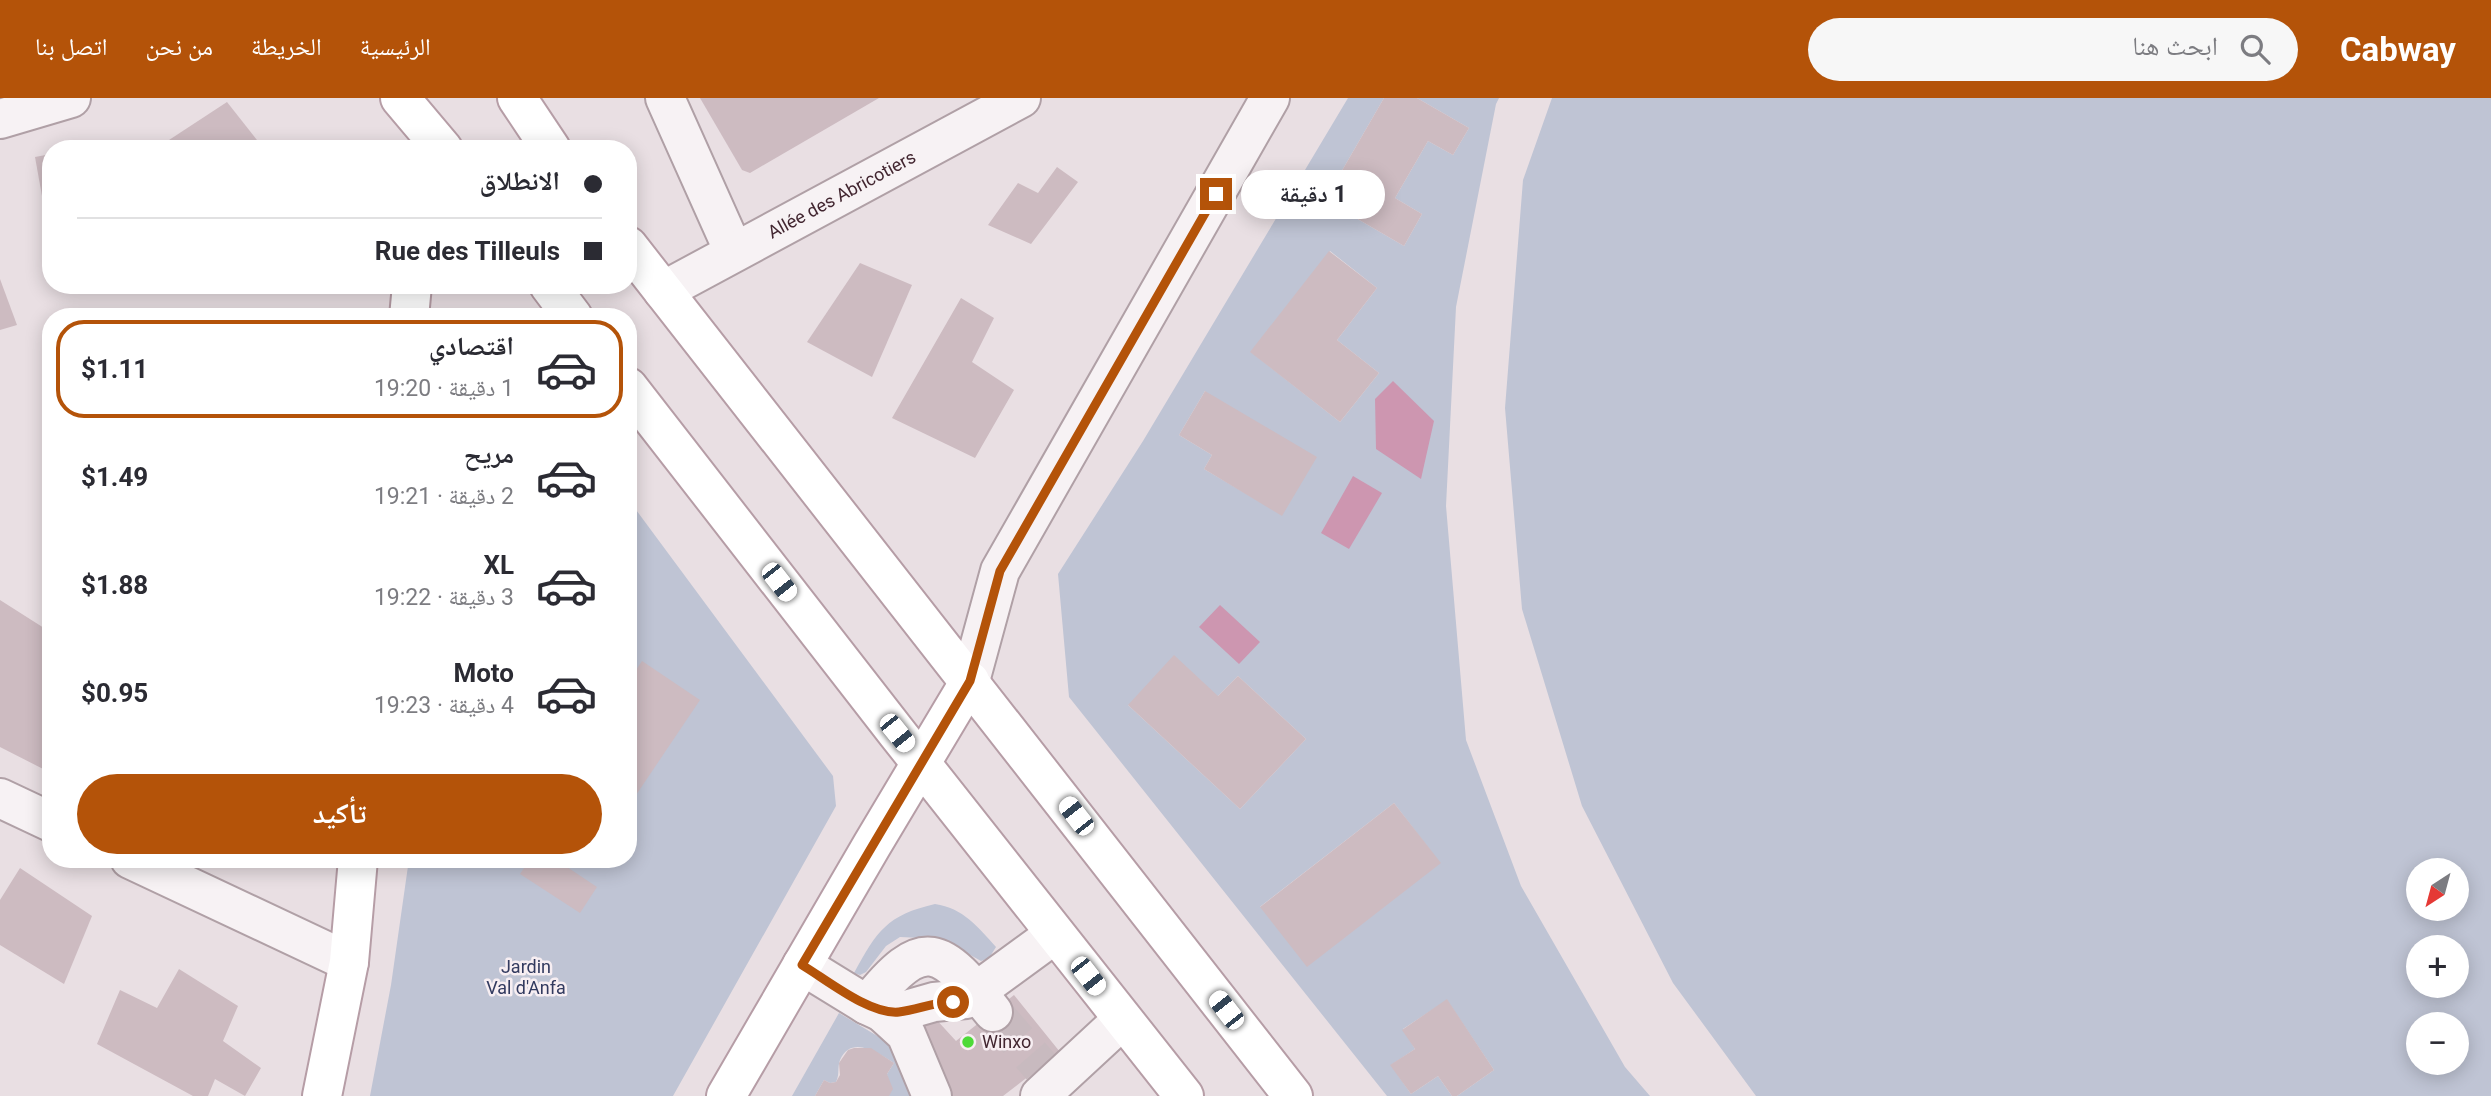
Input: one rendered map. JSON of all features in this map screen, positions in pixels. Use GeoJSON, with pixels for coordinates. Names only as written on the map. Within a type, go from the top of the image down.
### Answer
{"type":"FeatureCollection","features":[{"type":"Feature","properties":{"kind":"main road"},"geometry":{"type":"LineString","coordinates":[[400,98],[431,140]]}},
{"type":"Feature","properties":{"kind":"main road"},"geometry":{"type":"LineString","coordinates":[[517,98],[545,140]]}},
{"type":"Feature","properties":{"kind":"main road"},"geometry":{"type":"LineString","coordinates":[[637,257],[1293,1096]]}},
{"type":"Feature","properties":{"kind":"main road"},"geometry":{"type":"LineString","coordinates":[[637,399],[1184,1096]]}},
{"type":"Feature","properties":{"kind":"main road"},"geometry":{"type":"LineString","coordinates":[[726,1096],[970,681]]}},
{"type":"Feature","properties":{"kind":"main road"},"geometry":{"type":"LineString","coordinates":[[322,1096],[349,962],[357,868]]}},
{"type":"Feature","properties":{"kind":"street"},"geometry":{"type":"LineString","coordinates":[[0,120],[71,98]]}},
{"type":"Feature","properties":{"kind":"street"},"geometry":{"type":"LineString","coordinates":[[665,98],[734,252]]}},
{"type":"Feature","properties":{"kind":"street","name":"Allée des Abricotiers"},"geometry":{"type":"LineString","coordinates":[[663,290],[1021,98]]}},
{"type":"Feature","properties":{"kind":"street"},"geometry":{"type":"LineString","coordinates":[[970,681],[1000,571],[1270,98]]}},
{"type":"Feature","properties":{"kind":"street"},"geometry":{"type":"LineString","coordinates":[[0,798],[42,818]]}},
{"type":"Feature","properties":{"kind":"street"},"geometry":{"type":"LineString","coordinates":[[149,868],[349,962]]}},
{"type":"Feature","properties":{"kind":"street"},"geometry":{"type":"LineString","coordinates":[[875,1008],[889,977],[920,956],[940,958],[956,969],[984,1002],[1055,934]]}},
{"type":"Feature","properties":{"kind":"street"},"geometry":{"type":"LineString","coordinates":[[802,965],[875,1008],[906,1034],[932,1096]]}},
{"type":"Feature","properties":{"kind":"street"},"geometry":{"type":"LineString","coordinates":[[1045,1082],[1122,1020]]}},
{"type":"Feature","properties":{"kind":"green space"},"geometry":{"type":"Polygon","coordinates":[[[1348,98],[1384,98],[1325,200],[1404,246],[1422,214],[1395,198],[1428,141],[1453,155],[1469,128],[1417,98],[1499,98],[1456,307],[1446,506],[1466,740],[1521,886],[1625,1067],[1650,1096],[1457,1096],[1494,1070],[1447,1000],[1403,1029],[1415,1049],[1391,1065],[1411,1094],[1438,1076],[1452,1096],[1387,1096],[1069,697],[1058,574],[1143,441],[1348,98]],[[1330,251],[1251,352],[1340,422],[1379,373],[1337,340],[1377,288],[1330,251]],[[1205,391],[1179,435],[1212,455],[1204,469],[1282,515],[1205,391]],[[1238,676],[1218,696],[1128,705],[1240,809],[1306,739],[1238,676]],[[1394,803],[1260,907],[1440,863],[1394,803]]]}},
{"type":"Feature","properties":{"kind":"green space"},"geometry":{"type":"Polygon","coordinates":[[[1552,98],[2491,98],[2491,1096],[1756,1096],[1673,983],[1582,806],[1522,609],[1505,408],[1523,180],[1552,98]]]}},
{"type":"Feature","properties":{"kind":"green space","name":"Jardin Val d'Anfa"},"geometry":{"type":"Polygon","coordinates":[[[637,511],[833,776],[836,806],[673,1096],[370,1096],[391,985],[408,868],[637,868],[637,511]]]}},
{"type":"Feature","properties":{"kind":"green space"},"geometry":{"type":"Polygon","coordinates":[[[935,904],[962,914],[976,926],[996,947],[989,958],[981,961],[942,939],[900,937],[886,946],[866,972],[860,975],[854,973],[885,927],[905,914],[935,904]]]}},
{"type":"Feature","properties":{"kind":"green space"},"geometry":{"type":"Polygon","coordinates":[[[839,1013],[894,1046],[921,1096],[889,1096],[887,1074],[894,1063],[873,1051],[858,1047],[845,1052],[840,1060],[836,1082],[824,1080],[815,1096],[792,1096],[839,1013]]]}},
{"type":"Feature","properties":{"kind":"shaded area"},"geometry":{"type":"Polygon","coordinates":[[[1393,381],[1434,421],[1421,479],[1376,449],[1375,399],[1393,381]]]}},
{"type":"Feature","properties":{"kind":"shaded area"},"geometry":{"type":"Polygon","coordinates":[[[1353,476],[1382,493],[1349,549],[1321,533],[1353,476]]]}},
{"type":"Feature","properties":{"kind":"shaded area"},"geometry":{"type":"Polygon","coordinates":[[[1220,605],[1260,642],[1239,664],[1199,627],[1220,605]]]}},
{"type":"Feature","properties":{"kind":"building"},"geometry":{"type":"Polygon","coordinates":[[[700,98],[879,98],[750,173],[742,170],[700,98]]]}},
{"type":"Feature","properties":{"kind":"building"},"geometry":{"type":"Polygon","coordinates":[[[1384,98],[1417,98],[1469,128],[1453,155],[1428,141],[1395,198],[1422,214],[1404,246],[1325,200],[1384,98]]]}},
{"type":"Feature","properties":{"kind":"building"},"geometry":{"type":"Polygon","coordinates":[[[227,102],[257,140],[169,140],[227,102]]]}},
{"type":"Feature","properties":{"kind":"building"},"geometry":{"type":"Polygon","coordinates":[[[42,156],[42,196],[35,157],[42,156]]]}},
{"type":"Feature","properties":{"kind":"building"},"geometry":{"type":"Polygon","coordinates":[[[1057,167],[1078,182],[1031,244],[988,225],[1018,183],[1038,193],[1057,167]]]}},
{"type":"Feature","properties":{"kind":"building"},"geometry":{"type":"Polygon","coordinates":[[[1329,251],[1377,288],[1337,340],[1379,373],[1340,422],[1250,352],[1329,251]]]}},
{"type":"Feature","properties":{"kind":"building"},"geometry":{"type":"Polygon","coordinates":[[[860,263],[912,285],[872,377],[807,342],[860,263]]]}},
{"type":"Feature","properties":{"kind":"building"},"geometry":{"type":"Polygon","coordinates":[[[0,279],[17,325],[0,330],[0,279]]]}},
{"type":"Feature","properties":{"kind":"building"},"geometry":{"type":"Polygon","coordinates":[[[961,298],[994,318],[972,362],[1014,390],[975,458],[892,418],[961,298]]]}},
{"type":"Feature","properties":{"kind":"building"},"geometry":{"type":"Polygon","coordinates":[[[1205,391],[1317,457],[1282,516],[1204,469],[1212,455],[1179,435],[1205,391]]]}},
{"type":"Feature","properties":{"kind":"building"},"geometry":{"type":"Polygon","coordinates":[[[0,600],[42,627],[42,768],[0,747],[0,600]]]}},
{"type":"Feature","properties":{"kind":"building"},"geometry":{"type":"Polygon","coordinates":[[[1174,655],[1218,696],[1238,676],[1306,739],[1240,809],[1128,705],[1174,655]]]}},
{"type":"Feature","properties":{"kind":"building"},"geometry":{"type":"Polygon","coordinates":[[[642,661],[700,700],[637,794],[637,668],[642,661]]]}},
{"type":"Feature","properties":{"kind":"building"},"geometry":{"type":"Polygon","coordinates":[[[1394,803],[1441,863],[1307,967],[1260,907],[1394,803]]]}},
{"type":"Feature","properties":{"kind":"building"},"geometry":{"type":"Polygon","coordinates":[[[20,868],[92,916],[64,984],[0,945],[0,900],[20,868]]]}},
{"type":"Feature","properties":{"kind":"building"},"geometry":{"type":"Polygon","coordinates":[[[524,868],[568,868],[597,887],[580,913],[520,874],[524,868]]]}},
{"type":"Feature","properties":{"kind":"building"},"geometry":{"type":"Polygon","coordinates":[[[179,969],[238,1006],[223,1041],[261,1068],[245,1096],[215,1079],[208,1096],[193,1096],[97,1044],[120,990],[157,1008],[179,969]]]}},
{"type":"Feature","properties":{"kind":"building"},"geometry":{"type":"Polygon","coordinates":[[[1014,995],[1060,1052],[1003,1096],[941,1096],[917,1027],[934,1017],[956,1041],[1014,995]]]}},
{"type":"Feature","properties":{"kind":"building"},"geometry":{"type":"Polygon","coordinates":[[[1447,999],[1494,1070],[1457,1096],[1452,1096],[1438,1076],[1411,1094],[1390,1065],[1415,1049],[1402,1030],[1447,999]]]}},
{"type":"Feature","properties":{"kind":"building"},"geometry":{"type":"Polygon","coordinates":[[[871,1048],[894,1063],[887,1074],[893,1089],[889,1096],[815,1096],[824,1080],[836,1082],[840,1075],[839,1063],[848,1050],[871,1048]]]}},
{"type":"Feature","properties":{"kind":"tunnel"},"geometry":{"type":"LineString","coordinates":[[993,1012],[1041,1067]]}},
{"type":"Feature","properties":{"kind":"place","name":"Winxo"},"geometry":{"type":"Point","coordinates":[968,1042]}},
{"type":"Feature","properties":{"kind":"route"},"geometry":{"type":"LineString","coordinates":[[953,1002],[934,1002],[899,1012],[882,1012],[802,965],[970,681],[1000,571],[1216,194]]}}]}
